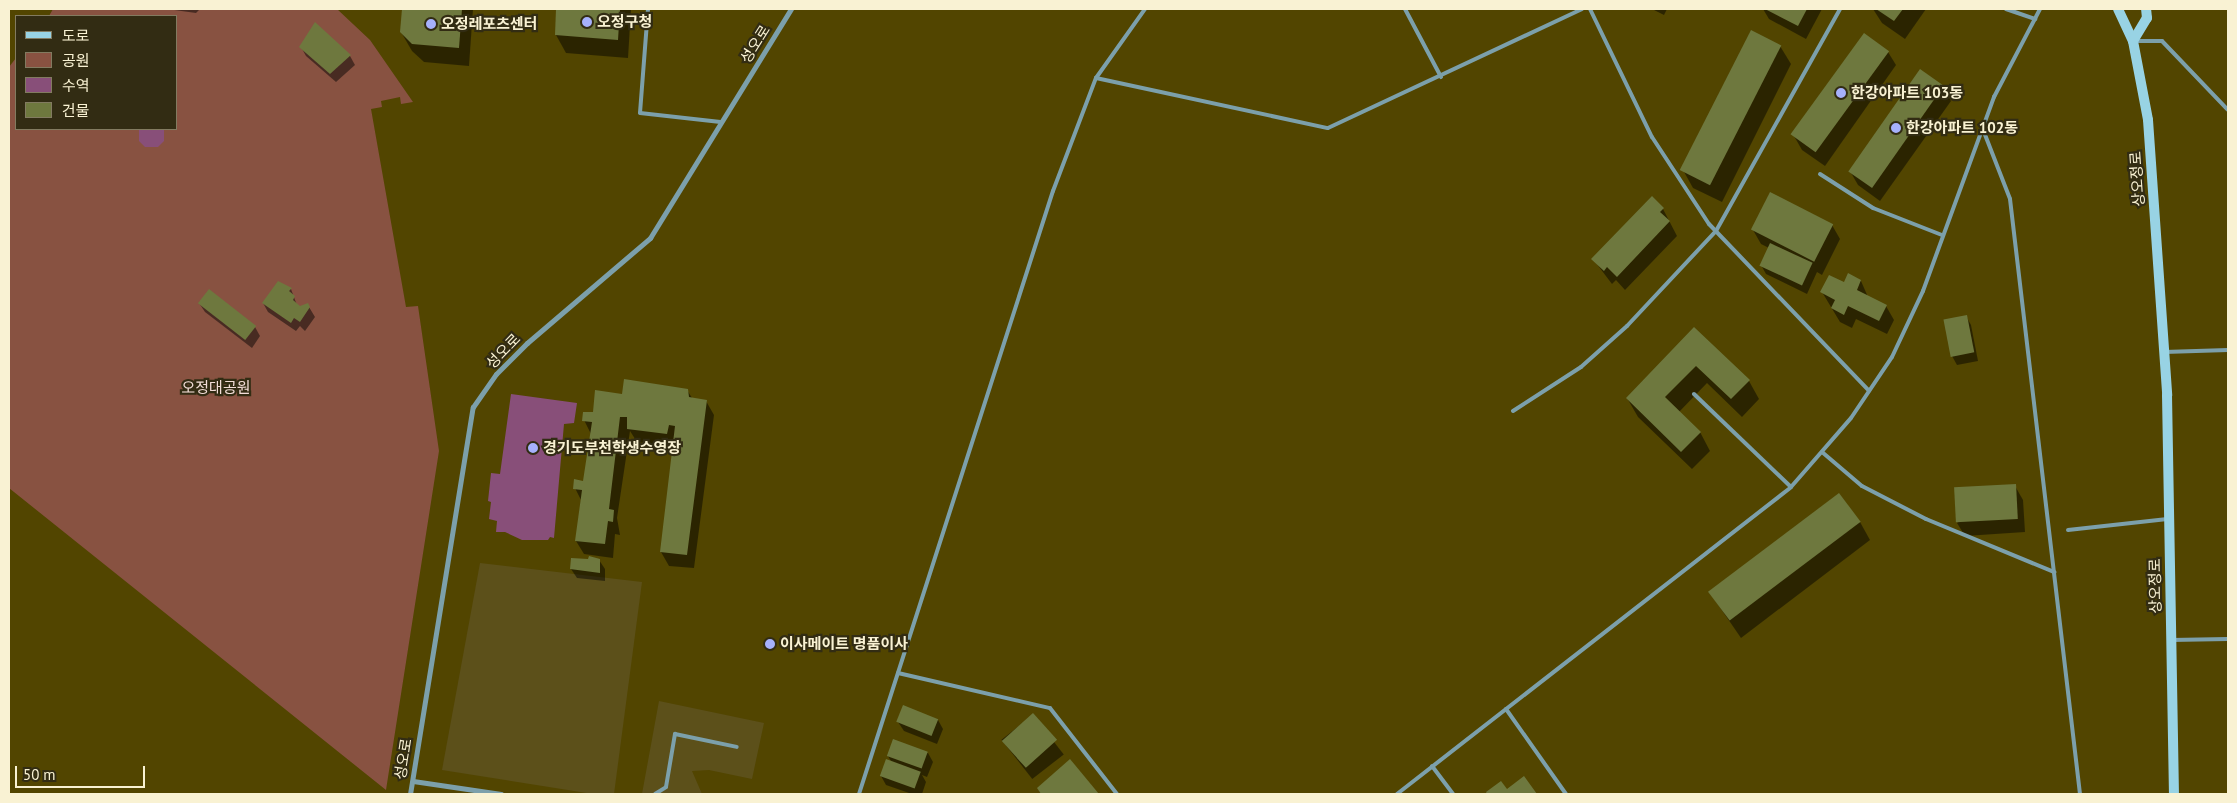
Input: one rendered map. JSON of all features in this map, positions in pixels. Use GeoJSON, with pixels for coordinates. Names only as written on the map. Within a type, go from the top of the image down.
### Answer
{"type":"FeatureCollection","features":[{"type":"Feature","properties":{"kind":"street","name":"성오로"},"geometry":{"type":"LineString","coordinates":[[410,794],[473,407],[496,374],[527,343],[650,238],[791,9]]}},
{"type":"Feature","properties":{"kind":"street","name":"상오정로"},"geometry":{"type":"LineString","coordinates":[[2118,9],[2133,41],[2148,120],[2164,352],[2174,794]]}},
{"type":"Feature","properties":{"kind":"street"},"geometry":{"type":"LineString","coordinates":[[2133,41],[2147,18],[2146,9]]}},
{"type":"Feature","properties":{"kind":"street"},"geometry":{"type":"LineString","coordinates":[[413,781],[501,794]]}},
{"type":"Feature","properties":{"kind":"lane"},"geometry":{"type":"LineString","coordinates":[[648,9],[640,113],[721,122]]}},
{"type":"Feature","properties":{"kind":"lane"},"geometry":{"type":"LineString","coordinates":[[859,794],[1052,191],[1096,78],[1145,9]]}},
{"type":"Feature","properties":{"kind":"lane"},"geometry":{"type":"LineString","coordinates":[[1405,9],[1441,77]]}},
{"type":"Feature","properties":{"kind":"lane"},"geometry":{"type":"LineString","coordinates":[[1096,78],[1328,128],[1441,77],[1582,9]]}},
{"type":"Feature","properties":{"kind":"lane"},"geometry":{"type":"LineString","coordinates":[[1590,9],[1652,137],[1716,231],[1870,391]]}},
{"type":"Feature","properties":{"kind":"lane"},"geometry":{"type":"LineString","coordinates":[[1513,411],[1581,367],[1627,326],[1716,231],[1840,9]]}},
{"type":"Feature","properties":{"kind":"lane"},"geometry":{"type":"LineString","coordinates":[[2006,9],[2034,19]]}},
{"type":"Feature","properties":{"kind":"lane"},"geometry":{"type":"LineString","coordinates":[[1396,794],[1791,488],[1822,452],[1870,391],[1892,357],[1923,291],[1982,127],[2040,9]]}},
{"type":"Feature","properties":{"kind":"lane"},"geometry":{"type":"LineString","coordinates":[[2133,41],[2162,41],[2228,110]]}},
{"type":"Feature","properties":{"kind":"lane"},"geometry":{"type":"LineString","coordinates":[[1982,127],[2010,199],[2080,794]]}},
{"type":"Feature","properties":{"kind":"lane"},"geometry":{"type":"LineString","coordinates":[[1820,174],[1873,208],[1942,235]]}},
{"type":"Feature","properties":{"kind":"lane"},"geometry":{"type":"LineString","coordinates":[[2164,352],[2228,350]]}},
{"type":"Feature","properties":{"kind":"lane"},"geometry":{"type":"LineString","coordinates":[[1694,394],[1791,488]]}},
{"type":"Feature","properties":{"kind":"lane"},"geometry":{"type":"LineString","coordinates":[[1822,452],[1862,486],[1926,518],[2054,572]]}},
{"type":"Feature","properties":{"kind":"lane"},"geometry":{"type":"LineString","coordinates":[[2068,530],[2169,519]]}},
{"type":"Feature","properties":{"kind":"lane"},"geometry":{"type":"LineString","coordinates":[[2171,640],[2228,639]]}},
{"type":"Feature","properties":{"kind":"lane"},"geometry":{"type":"LineString","coordinates":[[898,673],[1050,708],[1117,794]]}},
{"type":"Feature","properties":{"kind":"lane"},"geometry":{"type":"LineString","coordinates":[[1506,709],[1566,794]]}},
{"type":"Feature","properties":{"kind":"lane"},"geometry":{"type":"LineString","coordinates":[[655,794],[666,787],[675,734],[737,748]]}},
{"type":"Feature","properties":{"kind":"lane"},"geometry":{"type":"LineString","coordinates":[[1432,766],[1453,794]]}},
{"type":"Feature","properties":{"kind":"shaded area"},"geometry":{"type":"Polygon","coordinates":[[[480,563],[642,582],[614,794],[593,794],[442,770],[480,563]]]}},
{"type":"Feature","properties":{"kind":"shaded area"},"geometry":{"type":"Polygon","coordinates":[[[659,701],[764,723],[752,779],[709,770],[692,771],[702,794],[642,794],[659,701]]]}},
{"type":"Feature","properties":{"kind":"green space","name":"오정대공원"},"geometry":{"type":"Polygon","coordinates":[[[53,9],[337,9],[370,40],[413,102],[401,104],[400,97],[381,101],[382,107],[371,109],[406,307],[418,306],[439,451],[386,790],[9,488],[9,67],[15,59],[15,130],[178,130],[178,15],[50,15],[53,9]]]}},
{"type":"Feature","properties":{"kind":"water"},"geometry":{"type":"Polygon","coordinates":[[[139,130],[164,130],[164,141],[158,147],[145,147],[139,141],[139,130]]]}},
{"type":"Feature","properties":{"kind":"water","name":"경기도부천학생수영장"},"geometry":{"type":"Polygon","coordinates":[[[511,394],[577,403],[574,423],[564,424],[554,538],[550,537],[548,540],[522,540],[505,532],[496,532],[497,521],[489,519],[491,502],[488,501],[491,473],[500,474],[511,394]]]}},
{"type":"Feature","properties":{"kind":"building","name":"오정레포츠센터"},"geometry":{"type":"Polygon","coordinates":[[[402,9],[462,9],[459,48],[412,44],[400,32],[402,9]]]}},
{"type":"Feature","properties":{"kind":"building","name":"오정구청"},"geometry":{"type":"Polygon","coordinates":[[[556,9],[620,9],[618,40],[555,35],[556,9]]]}},
{"type":"Feature","properties":{"kind":"building"},"geometry":{"type":"Polygon","coordinates":[[[1765,9],[1807,9],[1798,26],[1765,9]]]}},
{"type":"Feature","properties":{"kind":"building"},"geometry":{"type":"Polygon","coordinates":[[[1876,9],[1903,9],[1894,21],[1876,9]]]}},
{"type":"Feature","properties":{"kind":"building"},"geometry":{"type":"Polygon","coordinates":[[[315,22],[351,55],[330,74],[299,47],[315,22]]]}},
{"type":"Feature","properties":{"kind":"building"},"geometry":{"type":"Polygon","coordinates":[[[1751,30],[1781,45],[1710,185],[1680,170],[1751,30]]]}},
{"type":"Feature","properties":{"kind":"building","name":"한강아파트 103동"},"geometry":{"type":"Polygon","coordinates":[[[1864,33],[1889,51],[1816,152],[1791,134],[1864,33]]]}},
{"type":"Feature","properties":{"kind":"building","name":"한강아파트 102동"},"geometry":{"type":"Polygon","coordinates":[[[1920,69],[1944,86],[1872,188],[1848,171],[1920,69]]]}},
{"type":"Feature","properties":{"kind":"building"},"geometry":{"type":"Polygon","coordinates":[[[1770,192],[1833,224],[1814,262],[1751,229],[1770,192]]]}},
{"type":"Feature","properties":{"kind":"building"},"geometry":{"type":"Polygon","coordinates":[[[1652,196],[1664,208],[1660,212],[1670,221],[1617,277],[1607,267],[1604,271],[1591,259],[1652,196]]]}},
{"type":"Feature","properties":{"kind":"building"},"geometry":{"type":"Polygon","coordinates":[[[1770,243],[1813,263],[1802,286],[1759,266],[1770,243]]]}},
{"type":"Feature","properties":{"kind":"building"},"geometry":{"type":"Polygon","coordinates":[[[1848,273],[1861,280],[1857,290],[1887,305],[1879,321],[1848,306],[1844,315],[1831,308],[1835,300],[1820,292],[1829,275],[1844,282],[1848,273]]]}},
{"type":"Feature","properties":{"kind":"building"},"geometry":{"type":"Polygon","coordinates":[[[278,281],[292,288],[289,291],[295,296],[293,300],[300,306],[308,303],[310,307],[300,322],[294,318],[291,323],[262,303],[278,281]]]}},
{"type":"Feature","properties":{"kind":"building"},"geometry":{"type":"Polygon","coordinates":[[[209,289],[256,326],[245,340],[198,303],[209,289]]]}},
{"type":"Feature","properties":{"kind":"building"},"geometry":{"type":"Polygon","coordinates":[[[1967,315],[1974,352],[1951,357],[1943,320],[1967,315]]]}},
{"type":"Feature","properties":{"kind":"building"},"geometry":{"type":"Polygon","coordinates":[[[1694,327],[1750,380],[1731,399],[1696,366],[1665,397],[1701,432],[1681,452],[1626,398],[1694,327]]]}},
{"type":"Feature","properties":{"kind":"building"},"geometry":{"type":"Polygon","coordinates":[[[624,379],[688,389],[689,397],[707,400],[687,555],[660,552],[675,426],[669,425],[667,434],[627,429],[627,417],[620,417],[609,509],[614,510],[613,522],[608,521],[605,544],[575,541],[582,490],[573,489],[574,479],[583,481],[592,422],[582,421],[583,412],[593,412],[595,390],[622,394],[624,379]]]}},
{"type":"Feature","properties":{"kind":"building"},"geometry":{"type":"Polygon","coordinates":[[[2016,484],[2018,519],[1956,522],[1954,487],[2016,484]]]}},
{"type":"Feature","properties":{"kind":"building"},"geometry":{"type":"Polygon","coordinates":[[[1839,493],[1861,522],[1730,620],[1708,592],[1839,493]]]}},
{"type":"Feature","properties":{"kind":"building"},"geometry":{"type":"Polygon","coordinates":[[[589,556],[600,559],[600,573],[570,569],[571,558],[588,559],[589,556]]]}},
{"type":"Feature","properties":{"kind":"building"},"geometry":{"type":"Polygon","coordinates":[[[903,705],[938,719],[931,736],[896,722],[903,705]]]}},
{"type":"Feature","properties":{"kind":"building"},"geometry":{"type":"Polygon","coordinates":[[[1033,713],[1057,740],[1026,768],[1002,741],[1033,713]]]}},
{"type":"Feature","properties":{"kind":"building"},"geometry":{"type":"Polygon","coordinates":[[[893,739],[928,752],[922,769],[887,756],[893,739]]]}},
{"type":"Feature","properties":{"kind":"building"},"geometry":{"type":"Polygon","coordinates":[[[886,759],[921,772],[915,789],[880,776],[886,759]]]}},
{"type":"Feature","properties":{"kind":"building"},"geometry":{"type":"Polygon","coordinates":[[[1070,759],[1099,794],[1041,794],[1037,788],[1070,759]]]}},
{"type":"Feature","properties":{"kind":"building"},"geometry":{"type":"Polygon","coordinates":[[[1524,776],[1537,794],[1487,794],[1486,792],[1501,781],[1507,789],[1524,776]]]}},
{"type":"Feature","properties":{"kind":"place","name":"오정구청"},"geometry":{"type":"Point","coordinates":[587,22]}},
{"type":"Feature","properties":{"kind":"place","name":"오정레포츠센터"},"geometry":{"type":"Point","coordinates":[431,24]}},
{"type":"Feature","properties":{"kind":"place","name":"한강아파트 103동"},"geometry":{"type":"Point","coordinates":[1841,93]}},
{"type":"Feature","properties":{"kind":"place","name":"한강아파트 102동"},"geometry":{"type":"Point","coordinates":[1896,128]}},
{"type":"Feature","properties":{"kind":"place","name":"경기도부천학생수영장"},"geometry":{"type":"Point","coordinates":[533,448]}},
{"type":"Feature","properties":{"kind":"place","name":"이사메이트 명품이사"},"geometry":{"type":"Point","coordinates":[770,644]}}]}
